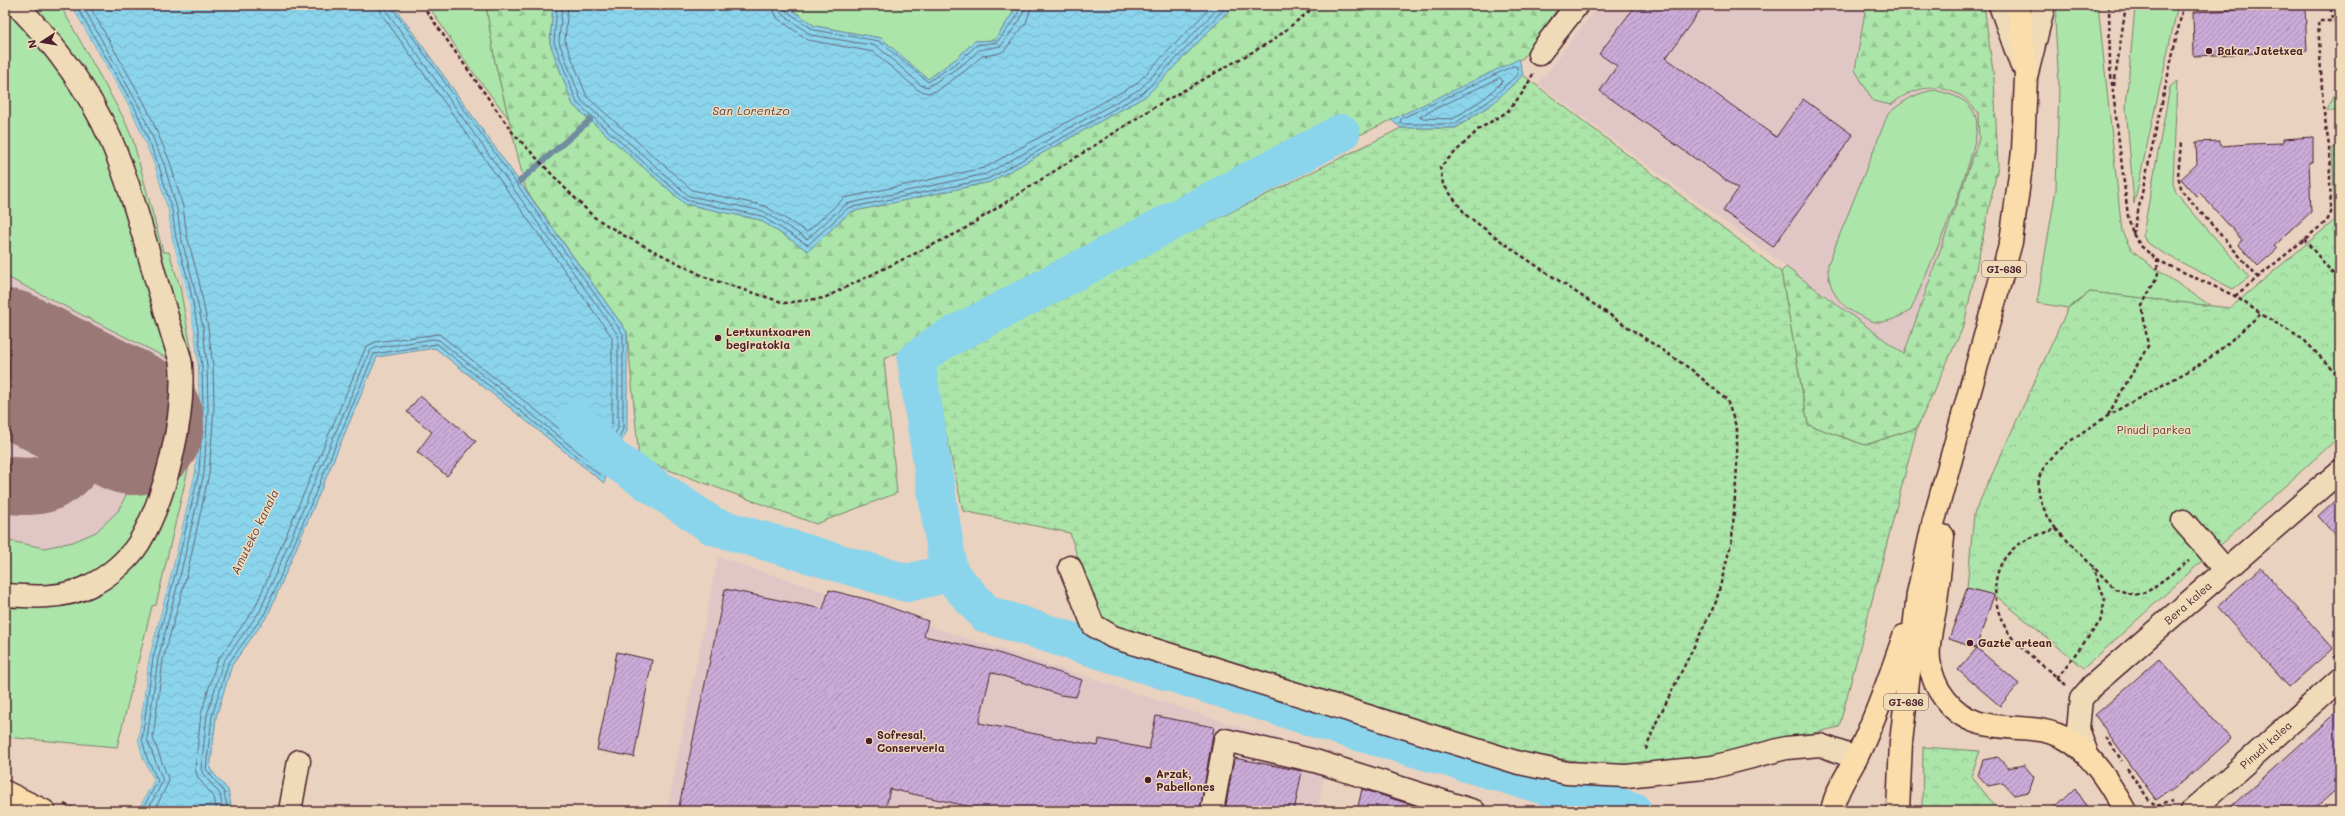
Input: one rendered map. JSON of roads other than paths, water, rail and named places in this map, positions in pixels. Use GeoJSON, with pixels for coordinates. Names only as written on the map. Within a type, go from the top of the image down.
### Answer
{"type":"FeatureCollection","features":[{"type":"Feature","properties":{"kind":"main road","name":"GI-636"},"geometry":{"type":"LineString","coordinates":[[1898,811],[1901,742],[1918,594],[1933,524],[2011,242],[2023,151],[2026,76],[2019,5]]}},
{"type":"Feature","properties":{"kind":"main road"},"geometry":{"type":"LineString","coordinates":[[1951,456],[1938,583],[1929,648],[1929,660],[1935,683],[1949,705],[1974,722],[1995,727],[2055,734],[2068,740],[2087,754],[2125,808]]}},
{"type":"Feature","properties":{"kind":"main road"},"geometry":{"type":"LineString","coordinates":[[1832,811],[1839,790],[1856,758],[1885,694],[1918,594]]}},
{"type":"Feature","properties":{"kind":"main road"},"geometry":{"type":"LineString","coordinates":[[5,792],[44,811]]}},
{"type":"Feature","properties":{"kind":"street"},"geometry":{"type":"LineString","coordinates":[[5,595],[31,597],[61,595],[88,587],[112,572],[138,544],[158,504],[171,460],[178,415],[181,364],[127,182],[110,136],[72,71],[42,31],[17,5]]}},
{"type":"Feature","properties":{"kind":"street"},"geometry":{"type":"LineString","coordinates":[[1539,54],[1577,5]]}},
{"type":"Feature","properties":{"kind":"street"},"geometry":{"type":"LineString","coordinates":[[2000,5],[2026,76]]}},
{"type":"Feature","properties":{"kind":"street"},"geometry":{"type":"LineString","coordinates":[[2026,76],[2044,5]]}},
{"type":"Feature","properties":{"kind":"street","name":"Bera kalea"},"geometry":{"type":"LineString","coordinates":[[2087,754],[2078,729],[2081,699],[2092,686],[2340,471]]}},
{"type":"Feature","properties":{"kind":"street"},"geometry":{"type":"LineString","coordinates":[[2183,521],[2226,570]]}},
{"type":"Feature","properties":{"kind":"street"},"geometry":{"type":"LineString","coordinates":[[1070,567],[1093,625],[1113,637],[1519,763],[1567,773],[1636,775],[1713,767],[1786,748],[1820,745],[1856,758]]}},
{"type":"Feature","properties":{"kind":"street","name":"Pinudi kalea"},"geometry":{"type":"LineString","coordinates":[[2192,811],[2340,679]]}},
{"type":"Feature","properties":{"kind":"street"},"geometry":{"type":"LineString","coordinates":[[1212,811],[1226,740],[1315,761],[1474,811]]}},
{"type":"Feature","properties":{"kind":"street"},"geometry":{"type":"LineString","coordinates":[[290,811],[298,761]]}},
{"type":"Feature","properties":{"kind":"water","name":"Amuteko kanala"},"geometry":{"type":"Polygon","coordinates":[[[71,5],[393,5],[627,332],[627,431],[612,458],[604,483],[435,348],[377,357],[268,615],[232,665],[216,717],[210,769],[228,790],[232,811],[137,811],[154,780],[143,759],[138,740],[149,657],[172,570],[195,472],[199,408],[198,367],[194,330],[172,239],[168,211],[155,167],[132,112],[71,5]]]}},
{"type":"Feature","properties":{"kind":"water","name":"San Lorentzo"},"geometry":{"type":"Polygon","coordinates":[[[553,5],[785,5],[815,26],[881,38],[928,79],[957,58],[975,41],[995,40],[1018,5],[1234,5],[1146,96],[990,182],[850,212],[808,251],[760,220],[685,204],[573,105],[550,43],[553,5]]]}},
{"type":"Feature","properties":{"kind":"water"},"geometry":{"type":"Polygon","coordinates":[[[1519,59],[1523,75],[1492,104],[1455,128],[1401,128],[1391,120],[1519,59]]]}},
{"type":"Feature","properties":{"kind":"waterway"},"geometry":{"type":"LineString","coordinates":[[520,181],[590,120]]}},
{"type":"Feature","properties":{"kind":"waterway"},"geometry":{"type":"LineString","coordinates":[[949,573],[916,360],[939,343],[1341,133]]}},
{"type":"Feature","properties":{"kind":"waterway"},"geometry":{"type":"LineString","coordinates":[[576,420],[612,458],[713,526],[907,583],[949,573],[986,614],[1345,728],[1633,811]]}},
{"type":"Feature","properties":{"kind":"place","name":"Bakar Jatetxea"},"geometry":{"type":"Point","coordinates":[2209,51]}},
{"type":"Feature","properties":{"kind":"place","name":"Lertxuntxoaren begiratokia"},"geometry":{"type":"Point","coordinates":[718,338]}},
{"type":"Feature","properties":{"kind":"place","name":"Gazte artean"},"geometry":{"type":"Point","coordinates":[1970,643]}},
{"type":"Feature","properties":{"kind":"place","name":"Sofresal, Conserveria"},"geometry":{"type":"Point","coordinates":[869,741]}},
{"type":"Feature","properties":{"kind":"place","name":"Arzak, Pabellones"},"geometry":{"type":"Point","coordinates":[1148,780]}},
{"type":"Feature","properties":{"kind":"park label","name":"Pinudi parkea"},"geometry":{"type":"Point","coordinates":[2154,430]}}]}
